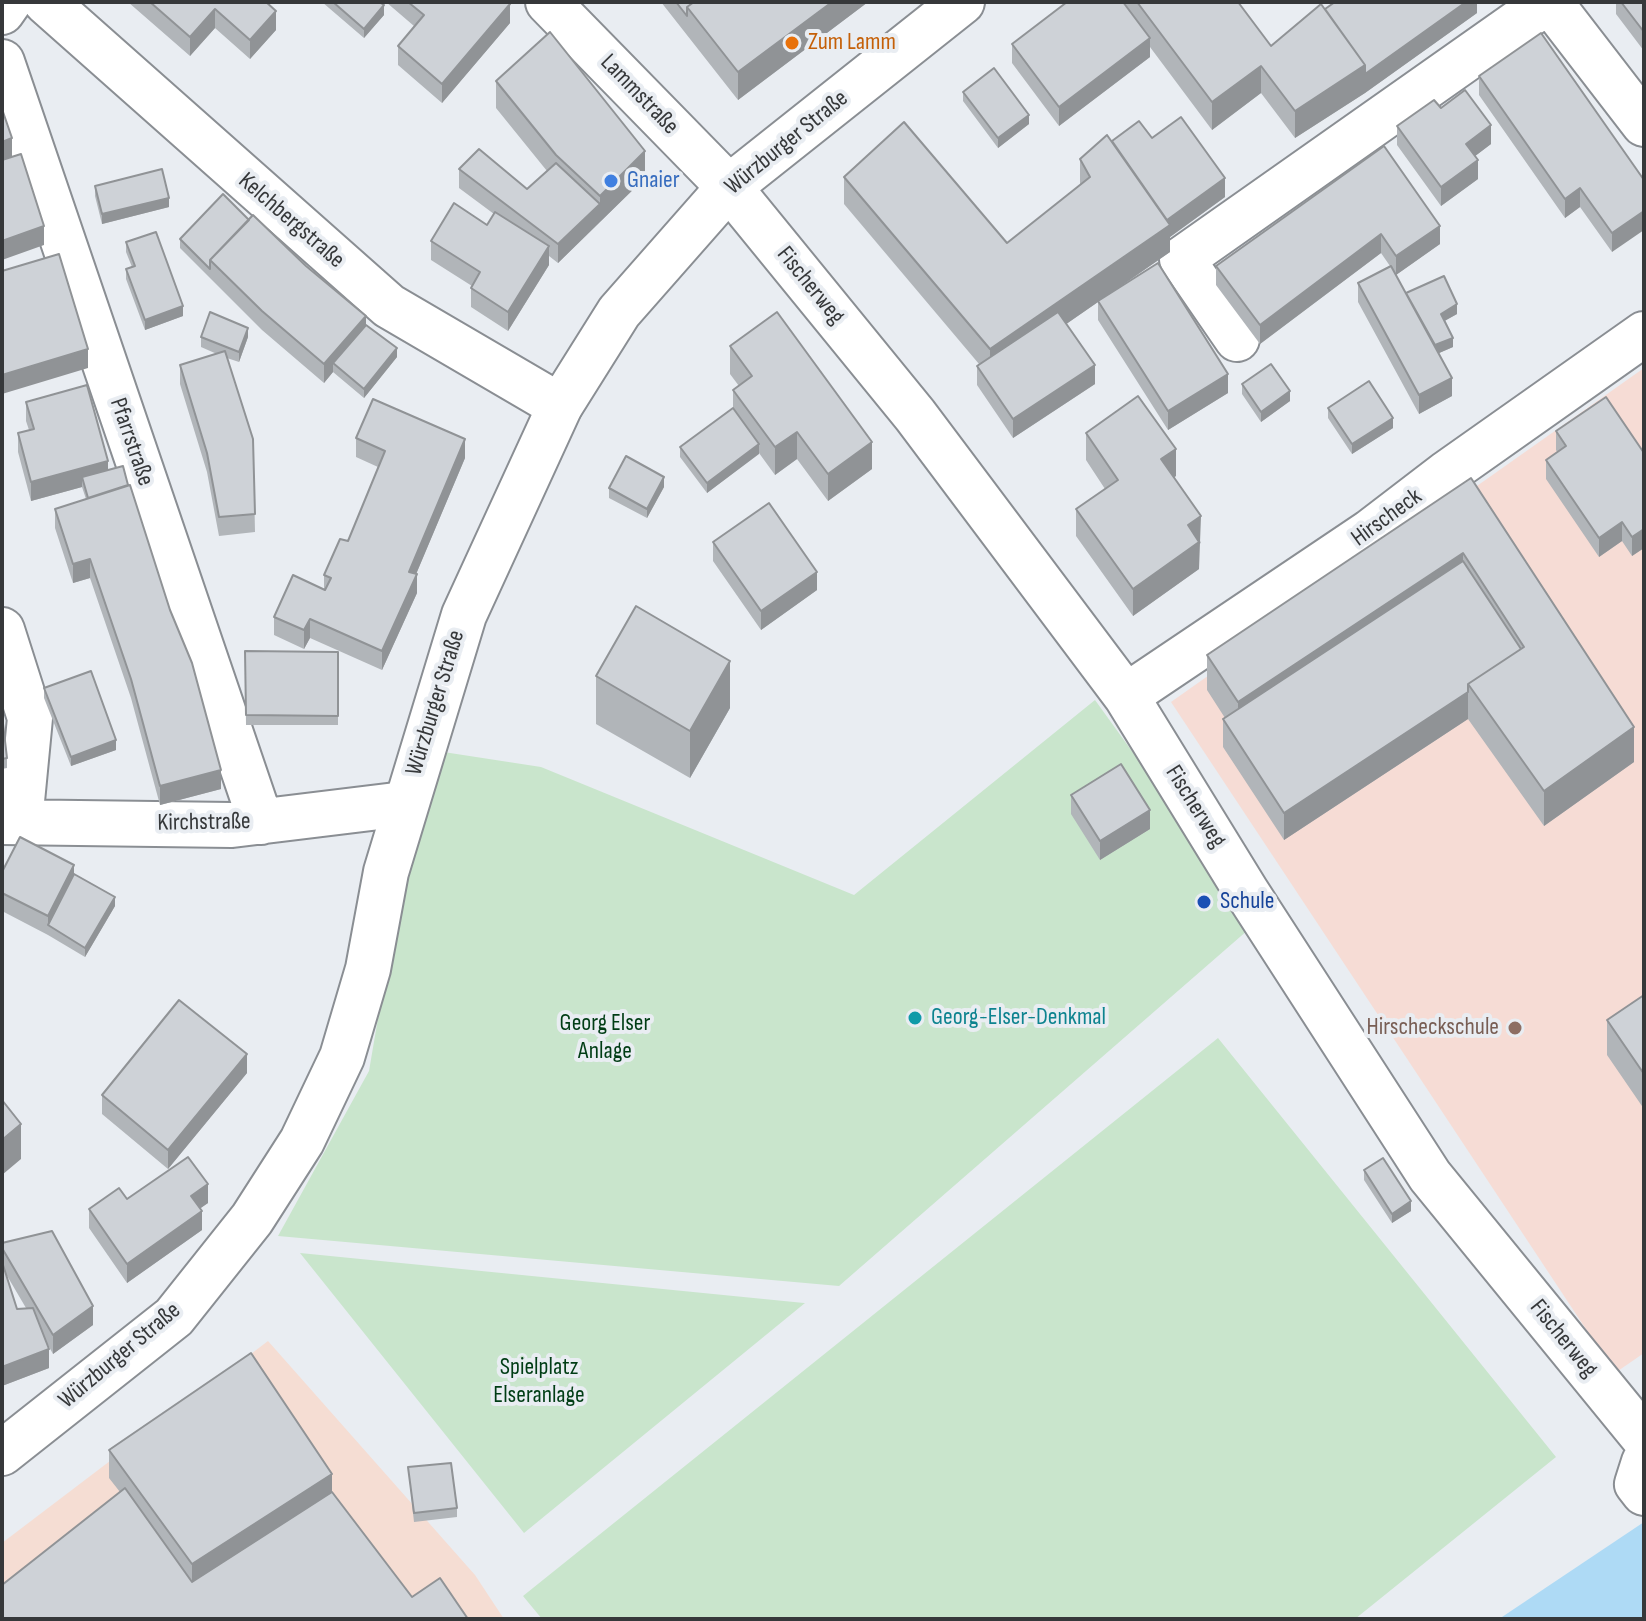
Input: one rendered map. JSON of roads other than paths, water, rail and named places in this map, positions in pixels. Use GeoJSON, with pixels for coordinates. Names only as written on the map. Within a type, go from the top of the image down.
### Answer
{"type":"FeatureCollection","features":[{"type":"Feature","properties":{"kind":"street"},"geometry":{"type":"LineString","coordinates":[[2,12],[9,2]]}},
{"type":"Feature","properties":{"kind":"street","name":"Kelchbergstraße"},"geometry":{"type":"LineString","coordinates":[[46,2],[389,306],[560,406]]}},
{"type":"Feature","properties":{"kind":"street","name":"Lammstraße"},"geometry":{"type":"LineString","coordinates":[[548,2],[729,187]]}},
{"type":"Feature","properties":{"kind":"street","name":"Würzburger Straße"},"geometry":{"type":"LineString","coordinates":[[2,1453],[174,1317],[252,1219],[302,1141],[342,1057],[368,969],[386,872],[404,804],[464,615],[560,406],[619,312],[729,187],[962,2]]}},
{"type":"Feature","properties":{"kind":"street"},"geometry":{"type":"LineString","coordinates":[[1237,339],[1182,259],[1548,2],[1644,124]]}},
{"type":"Feature","properties":{"kind":"street","name":"Pfarrstraße"},"geometry":{"type":"LineString","coordinates":[[2,62],[261,822]]}},
{"type":"Feature","properties":{"kind":"street","name":"Fischerweg"},"geometry":{"type":"LineString","coordinates":[[729,187],[915,415],[1126,696],[1246,891],[1430,1176],[1644,1438]]}},
{"type":"Feature","properties":{"kind":"street","name":"Hirscheck"},"geometry":{"type":"LineString","coordinates":[[1126,696],[1370,532],[1447,473],[1644,334]]}},
{"type":"Feature","properties":{"kind":"street"},"geometry":{"type":"LineString","coordinates":[[2,630],[30,718],[11,822]]}},
{"type":"Feature","properties":{"kind":"street","name":"Kirchstraße"},"geometry":{"type":"LineString","coordinates":[[11,822],[232,825],[404,804]]}},
{"type":"Feature","properties":{"kind":"water"},"geometry":{"type":"Polygon","coordinates":[[[1644,1522],[1644,1619],[1499,1619],[1644,1522]]]}},
{"type":"Feature","properties":{"kind":"place","name":"Zum Lamm"},"geometry":{"type":"Point","coordinates":[792,43]}},
{"type":"Feature","properties":{"kind":"place","name":"Gnaier"},"geometry":{"type":"Point","coordinates":[611,181]}},
{"type":"Feature","properties":{"kind":"place","name":"Schule"},"geometry":{"type":"Point","coordinates":[1204,902]}},
{"type":"Feature","properties":{"kind":"place","name":"Georg-Elser-Denkmal"},"geometry":{"type":"Point","coordinates":[915,1018]}},
{"type":"Feature","properties":{"kind":"place","name":"Hirscheckschule"},"geometry":{"type":"Point","coordinates":[1515,1028]}},
{"type":"Feature","properties":{"kind":"park label","name":"Georg Elser Anlage"},"geometry":{"type":"Point","coordinates":[605,1038]}},
{"type":"Feature","properties":{"kind":"park label","name":"Spielplatz Elseranlage"},"geometry":{"type":"Point","coordinates":[539,1382]}}]}
